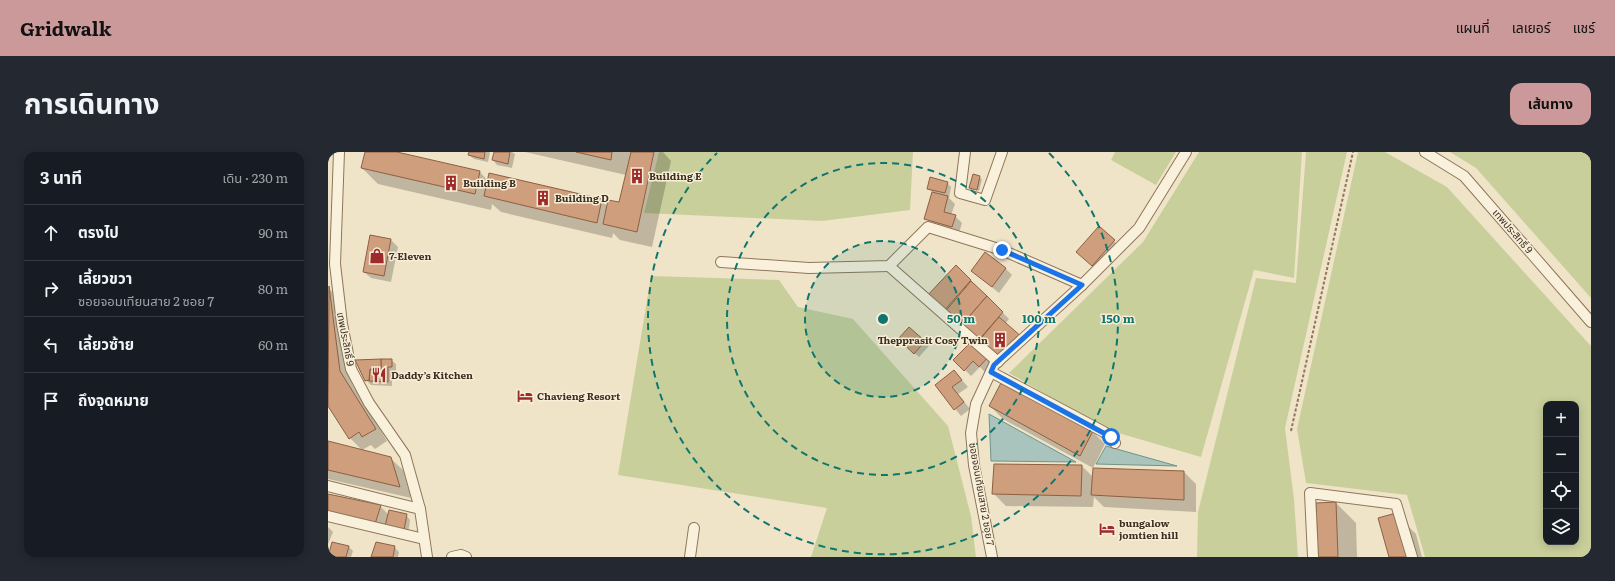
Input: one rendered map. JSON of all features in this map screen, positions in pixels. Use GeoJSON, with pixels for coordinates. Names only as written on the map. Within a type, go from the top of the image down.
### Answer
{"type":"FeatureCollection","features":[{"type":"Feature","properties":{"kind":"street","name":"เทพประสิทธิ์ 9"},"geometry":{"type":"LineString","coordinates":[[339,152],[335,264],[342,324],[351,369],[369,403],[405,455],[420,509],[427,557]]}},
{"type":"Feature","properties":{"kind":"street"},"geometry":{"type":"LineString","coordinates":[[965,152],[960,193],[986,200],[1002,152]]}},
{"type":"Feature","properties":{"kind":"street","name":"ซอยจอมเทียนสาย 2 ซอย 7"},"geometry":{"type":"LineString","coordinates":[[992,557],[974,465],[971,433],[976,404],[994,365],[1082,285],[1139,228],[1186,152]]}},
{"type":"Feature","properties":{"kind":"street","name":"เทพประสิทธิ์ 9"},"geometry":{"type":"LineString","coordinates":[[1425,152],[1464,176],[1591,322]]}},
{"type":"Feature","properties":{"kind":"street"},"geometry":{"type":"LineString","coordinates":[[889,266],[928,227],[1002,250],[1082,285]]}},
{"type":"Feature","properties":{"kind":"street"},"geometry":{"type":"LineString","coordinates":[[721,262],[809,268],[889,266],[998,362]]}},
{"type":"Feature","properties":{"kind":"street"},"geometry":{"type":"LineString","coordinates":[[328,278],[337,286]]}},
{"type":"Feature","properties":{"kind":"street"},"geometry":{"type":"LineString","coordinates":[[991,372],[1104,432],[1111,437],[1115,443]]}},
{"type":"Feature","properties":{"kind":"street"},"geometry":{"type":"LineString","coordinates":[[328,486],[420,509]]}},
{"type":"Feature","properties":{"kind":"street"},"geometry":{"type":"LineString","coordinates":[[1313,557],[1310,493],[1396,504],[1412,557]]}},
{"type":"Feature","properties":{"kind":"street"},"geometry":{"type":"LineString","coordinates":[[328,516],[424,539]]}},
{"type":"Feature","properties":{"kind":"street"},"geometry":{"type":"LineString","coordinates":[[690,557],[694,528]]}},
{"type":"Feature","properties":{"kind":"street"},"geometry":{"type":"LineString","coordinates":[[452,557],[461,555],[466,557]]}},
{"type":"Feature","properties":{"kind":"path"},"geometry":{"type":"LineString","coordinates":[[1290,431],[1353,152]]}},
{"type":"Feature","properties":{"kind":"green space"},"geometry":{"type":"Polygon","coordinates":[[[659,152],[913,152],[910,210],[822,221],[644,213],[659,152]]]}},
{"type":"Feature","properties":{"kind":"green space"},"geometry":{"type":"Polygon","coordinates":[[[1115,152],[1176,152],[1156,185],[1111,160],[1115,152]]]}},
{"type":"Feature","properties":{"kind":"green space"},"geometry":{"type":"Polygon","coordinates":[[[1199,152],[1302,152],[1294,278],[1254,270],[1201,457],[1108,430],[1009,373],[1143,242],[1199,152]]]}},
{"type":"Feature","properties":{"kind":"green space"},"geometry":{"type":"Polygon","coordinates":[[[1306,152],[1347,152],[1285,428],[1294,499],[1298,557],[1197,557],[1198,512],[1256,278],[1296,283],[1306,152]]]}},
{"type":"Feature","properties":{"kind":"green space"},"geometry":{"type":"Polygon","coordinates":[[[1358,152],[1385,152],[1447,187],[1591,346],[1591,557],[1425,557],[1407,495],[1306,483],[1297,429],[1358,152]]]}},
{"type":"Feature","properties":{"kind":"green space"},"geometry":{"type":"Polygon","coordinates":[[[1450,152],[1591,152],[1591,298],[1476,168],[1450,152]]]}},
{"type":"Feature","properties":{"kind":"green space"},"geometry":{"type":"Polygon","coordinates":[[[651,276],[779,280],[798,307],[853,319],[948,426],[971,516],[976,557],[811,557],[827,508],[618,475],[651,276]]]}},
{"type":"Feature","properties":{"kind":"water"},"geometry":{"type":"Polygon","coordinates":[[[989,414],[1076,462],[991,461],[989,414]]]}},
{"type":"Feature","properties":{"kind":"water"},"geometry":{"type":"Polygon","coordinates":[[[1106,446],[1177,466],[1096,464],[1106,446]]]}},
{"type":"Feature","properties":{"kind":"building","name":"Building B"},"geometry":{"type":"Polygon","coordinates":[[[365,152],[397,152],[480,171],[475,194],[361,168],[365,152]]]}},
{"type":"Feature","properties":{"kind":"building"},"geometry":{"type":"Polygon","coordinates":[[[469,152],[485,152],[484,159],[468,155],[469,152]]]}},
{"type":"Feature","properties":{"kind":"building"},"geometry":{"type":"Polygon","coordinates":[[[494,152],[510,152],[508,164],[492,160],[494,152]]]}},
{"type":"Feature","properties":{"kind":"building"},"geometry":{"type":"Polygon","coordinates":[[[576,152],[612,152],[611,160],[576,152]]]}},
{"type":"Feature","properties":{"kind":"building","name":"Building E"},"geometry":{"type":"Polygon","coordinates":[[[631,152],[654,152],[637,232],[603,224],[608,200],[619,202],[631,152]]]}},
{"type":"Feature","properties":{"kind":"building","name":"Building D"},"geometry":{"type":"Polygon","coordinates":[[[489,173],[602,199],[597,223],[484,196],[489,173]]]}},
{"type":"Feature","properties":{"kind":"building"},"geometry":{"type":"Polygon","coordinates":[[[973,174],[980,176],[977,190],[969,188],[973,174]]]}},
{"type":"Feature","properties":{"kind":"building"},"geometry":{"type":"Polygon","coordinates":[[[930,177],[948,182],[945,193],[927,189],[930,177]]]}},
{"type":"Feature","properties":{"kind":"building"},"geometry":{"type":"Polygon","coordinates":[[[932,192],[948,196],[944,212],[956,215],[952,227],[924,219],[932,192]]]}},
{"type":"Feature","properties":{"kind":"building"},"geometry":{"type":"Polygon","coordinates":[[[1099,226],[1115,240],[1092,266],[1076,252],[1099,226]]]}},
{"type":"Feature","properties":{"kind":"building","name":"7-Eleven"},"geometry":{"type":"Polygon","coordinates":[[[370,235],[391,239],[384,276],[363,272],[370,235]]]}},
{"type":"Feature","properties":{"kind":"building"},"geometry":{"type":"Polygon","coordinates":[[[985,252],[1006,268],[992,287],[971,271],[985,252]]]}},
{"type":"Feature","properties":{"kind":"building"},"geometry":{"type":"Polygon","coordinates":[[[956,265],[971,280],[943,312],[926,297],[956,265]]]}},
{"type":"Feature","properties":{"kind":"building"},"geometry":{"type":"Polygon","coordinates":[[[971,281],[987,296],[960,327],[944,313],[971,281]]]}},
{"type":"Feature","properties":{"kind":"building"},"geometry":{"type":"Polygon","coordinates":[[[329,286],[340,371],[376,429],[362,437],[359,432],[349,439],[328,406],[329,286]]]}},
{"type":"Feature","properties":{"kind":"building"},"geometry":{"type":"Polygon","coordinates":[[[987,296],[1003,312],[977,342],[960,327],[987,296]]]}},
{"type":"Feature","properties":{"kind":"building","name":"Thepprasit Cosy Twin"},"geometry":{"type":"Polygon","coordinates":[[[999,317],[1023,338],[998,361],[977,343],[999,317]]]}},
{"type":"Feature","properties":{"kind":"building"},"geometry":{"type":"Polygon","coordinates":[[[909,327],[925,341],[914,354],[898,339],[909,327]]]}},
{"type":"Feature","properties":{"kind":"building"},"geometry":{"type":"Polygon","coordinates":[[[973,340],[989,356],[979,367],[973,361],[964,371],[953,360],[973,340]]]}},
{"type":"Feature","properties":{"kind":"building","name":"Daddy’s Kitchen"},"geometry":{"type":"Polygon","coordinates":[[[381,359],[392,359],[392,367],[388,367],[388,382],[369,381],[370,369],[381,370],[381,359]]]}},
{"type":"Feature","properties":{"kind":"building","name":"Daddy’s Kitchen"},"geometry":{"type":"Polygon","coordinates":[[[381,359],[381,370],[370,369],[369,380],[365,381],[355,360],[381,359]]]}},
{"type":"Feature","properties":{"kind":"building"},"geometry":{"type":"Polygon","coordinates":[[[954,370],[962,380],[952,387],[964,402],[954,410],[935,385],[954,370]]]}},
{"type":"Feature","properties":{"kind":"building"},"geometry":{"type":"Polygon","coordinates":[[[1002,381],[1093,431],[1080,456],[989,406],[1002,381]]]}},
{"type":"Feature","properties":{"kind":"building"},"geometry":{"type":"Polygon","coordinates":[[[328,441],[391,457],[400,487],[328,470],[328,441]]]}},
{"type":"Feature","properties":{"kind":"building"},"geometry":{"type":"Polygon","coordinates":[[[994,464],[1082,465],[1081,496],[992,494],[994,464]]]}},
{"type":"Feature","properties":{"kind":"building"},"geometry":{"type":"Polygon","coordinates":[[[1093,468],[1184,471],[1184,500],[1091,495],[1093,468]]]}},
{"type":"Feature","properties":{"kind":"building"},"geometry":{"type":"Polygon","coordinates":[[[328,494],[381,505],[375,524],[328,515],[328,494]]]}},
{"type":"Feature","properties":{"kind":"building"},"geometry":{"type":"Polygon","coordinates":[[[1336,502],[1338,557],[1318,557],[1316,503],[1336,502]]]}},
{"type":"Feature","properties":{"kind":"building"},"geometry":{"type":"Polygon","coordinates":[[[389,510],[407,514],[404,530],[385,526],[389,510]]]}},
{"type":"Feature","properties":{"kind":"building"},"geometry":{"type":"Polygon","coordinates":[[[1396,513],[1408,557],[1389,557],[1378,518],[1396,513]]]}},
{"type":"Feature","properties":{"kind":"building"},"geometry":{"type":"Polygon","coordinates":[[[332,542],[349,546],[346,557],[328,557],[332,542]]]}},
{"type":"Feature","properties":{"kind":"building"},"geometry":{"type":"Polygon","coordinates":[[[376,542],[395,546],[393,557],[371,557],[376,542]]]}},
{"type":"Feature","properties":{"kind":"place","name":"Building E"},"geometry":{"type":"Point","coordinates":[637,176]}},
{"type":"Feature","properties":{"kind":"place","name":"Building B"},"geometry":{"type":"Point","coordinates":[451,183]}},
{"type":"Feature","properties":{"kind":"place","name":"Building D"},"geometry":{"type":"Point","coordinates":[543,198]}},
{"type":"Feature","properties":{"kind":"place","name":"7-Eleven"},"geometry":{"type":"Point","coordinates":[377,256]}},
{"type":"Feature","properties":{"kind":"place","name":"Thepprasit Cosy Twin"},"geometry":{"type":"Point","coordinates":[1000,340]}},
{"type":"Feature","properties":{"kind":"place","name":"Daddy’s Kitchen"},"geometry":{"type":"Point","coordinates":[379,375]}},
{"type":"Feature","properties":{"kind":"place","name":"Chavieng Resort"},"geometry":{"type":"Point","coordinates":[525,396]}},
{"type":"Feature","properties":{"kind":"place","name":"bungalow jomtien hill"},"geometry":{"type":"Point","coordinates":[1107,529]}},
{"type":"Feature","properties":{"kind":"route"},"geometry":{"type":"LineString","coordinates":[[1002,250],[1082,285],[994,365],[991,372],[1111,437]]}}]}
